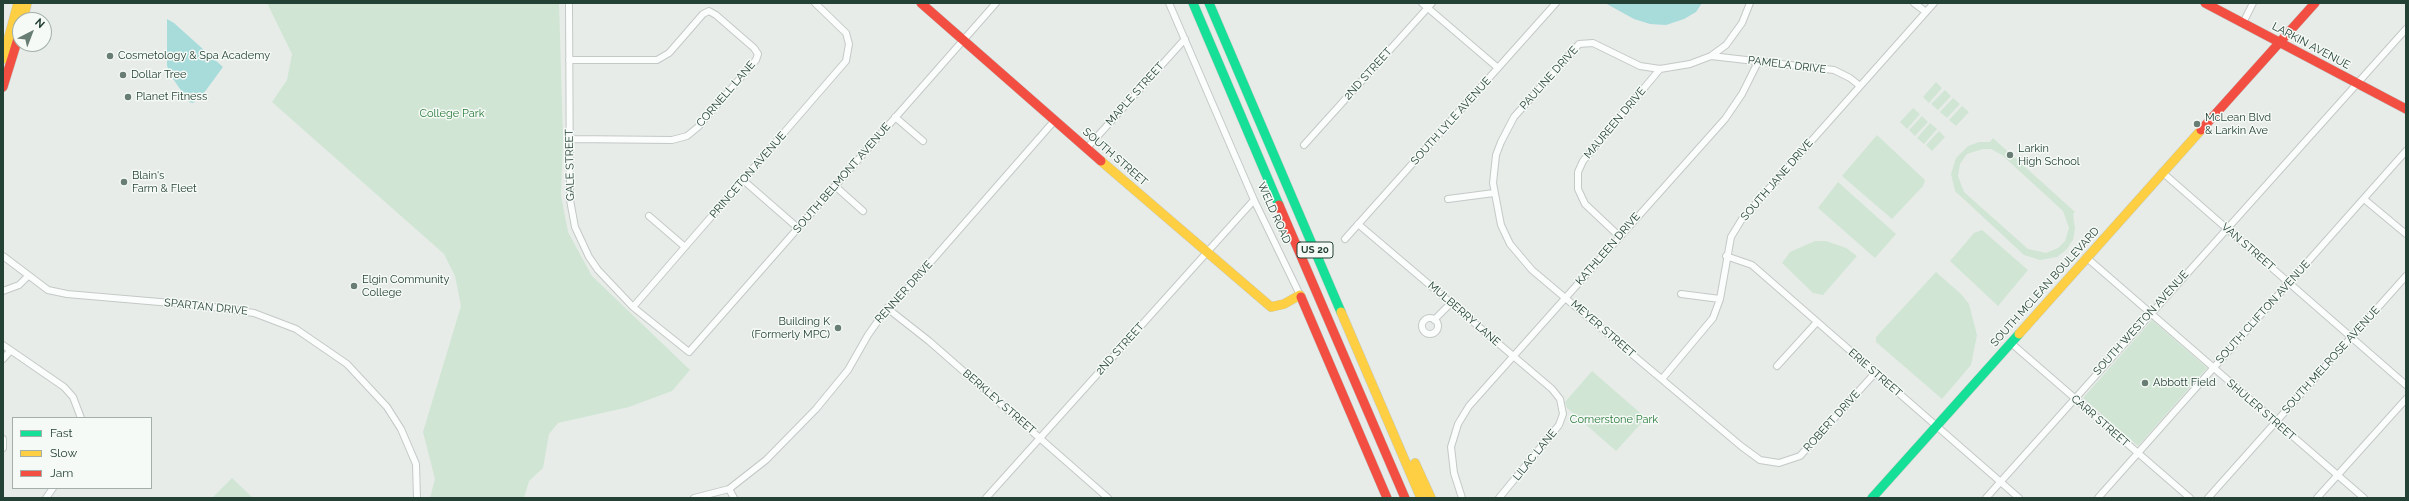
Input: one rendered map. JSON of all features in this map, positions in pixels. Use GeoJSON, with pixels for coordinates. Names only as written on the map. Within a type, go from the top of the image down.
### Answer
{"type":"FeatureCollection","features":[{"type":"Feature","properties":{"kind":"main road"},"geometry":{"type":"LineString","coordinates":[[3,59],[18,3]]}},
{"type":"Feature","properties":{"kind":"main road","name":"SOUTH STREET"},"geometry":{"type":"LineString","coordinates":[[921,3],[963,38],[1086,149],[1271,307],[1284,304],[1300,295]]}},
{"type":"Feature","properties":{"kind":"main road","name":"US 20"},"geometry":{"type":"LineString","coordinates":[[1193,3],[1405,498]]}},
{"type":"Feature","properties":{"kind":"main road","name":"US 20"},"geometry":{"type":"LineString","coordinates":[[1209,3],[1421,498]]}},
{"type":"Feature","properties":{"kind":"main road","name":"LARKIN AVENUE"},"geometry":{"type":"LineString","coordinates":[[2204,3],[2406,109]]}},
{"type":"Feature","properties":{"kind":"main road","name":"SOUTH MCLEAN BOULEVARD"},"geometry":{"type":"LineString","coordinates":[[1872,498],[1937,427],[2162,172],[2315,3]]}},
{"type":"Feature","properties":{"kind":"main road"},"geometry":{"type":"LineString","coordinates":[[3,87],[14,52]]}},
{"type":"Feature","properties":{"kind":"main road","name":"WELD ROAD"},"geometry":{"type":"LineString","coordinates":[[1300,295],[1386,498]]}},
{"type":"Feature","properties":{"kind":"main road"},"geometry":{"type":"LineString","coordinates":[[1364,363],[1380,389],[1431,498]]}},
{"type":"Feature","properties":{"kind":"main road"},"geometry":{"type":"LineString","coordinates":[[1390,466],[1392,488],[1396,498]]}},
{"type":"Feature","properties":{"kind":"street","name":"GALE STREET"},"geometry":{"type":"LineString","coordinates":[[569,3],[570,200],[575,227],[589,257],[598,270],[634,307],[689,352]]}},
{"type":"Feature","properties":{"kind":"street","name":"PRINCETON AVENUE"},"geometry":{"type":"LineString","coordinates":[[634,307],[842,65],[849,54],[848,38],[841,26],[815,3]]}},
{"type":"Feature","properties":{"kind":"street","name":"SOUTH BELMONT AVENUE"},"geometry":{"type":"LineString","coordinates":[[689,352],[963,38],[996,3]]}},
{"type":"Feature","properties":{"kind":"street","name":"WELD ROAD"},"geometry":{"type":"LineString","coordinates":[[1170,3],[1254,200],[1300,295]]}},
{"type":"Feature","properties":{"kind":"street"},"geometry":{"type":"LineString","coordinates":[[1422,3],[1430,5],[1498,68]]}},
{"type":"Feature","properties":{"kind":"street","name":"SOUTH LYLE AVENUE"},"geometry":{"type":"LineString","coordinates":[[1345,239],[1556,3]]}},
{"type":"Feature","properties":{"kind":"street","name":"PAULINE DRIVE"},"geometry":{"type":"LineString","coordinates":[[1494,193],[1496,155],[1514,117],[1579,44],[1593,43],[1640,66],[1660,69],[1690,64],[1710,56],[1723,48],[1733,37],[1746,16],[1750,3]]}},
{"type":"Feature","properties":{"kind":"street"},"geometry":{"type":"LineString","coordinates":[[1914,3],[1926,12]]}},
{"type":"Feature","properties":{"kind":"street","name":"SOUTH JANE DRIVE"},"geometry":{"type":"LineString","coordinates":[[1662,379],[1708,326],[1720,299],[1726,256],[1731,237],[1742,219],[1934,3]]}},
{"type":"Feature","properties":{"kind":"street"},"geometry":{"type":"LineString","coordinates":[[2243,23],[2253,3]]}},
{"type":"Feature","properties":{"kind":"street","name":"2ND STREET"},"geometry":{"type":"LineString","coordinates":[[1304,145],[1430,5]]}},
{"type":"Feature","properties":{"kind":"street","name":"CORNELL LANE"},"geometry":{"type":"LineString","coordinates":[[569,60],[657,60],[669,53],[706,12],[713,12],[754,48],[757,57],[692,132],[681,138],[672,140],[570,139]]}},
{"type":"Feature","properties":{"kind":"street","name":"SOUTH WESTON AVENUE"},"geometry":{"type":"LineString","coordinates":[[1986,498],[2226,228],[2406,29]]}},
{"type":"Feature","properties":{"kind":"street","name":"MAPLE STREET"},"geometry":{"type":"LineString","coordinates":[[1086,149],[1185,39]]}},
{"type":"Feature","properties":{"kind":"street","name":"PAMELA DRIVE"},"geometry":{"type":"LineString","coordinates":[[1710,56],[1834,70],[1850,78],[1860,86]]}},
{"type":"Feature","properties":{"kind":"street","name":"KATHLEEN DRIVE"},"geometry":{"type":"LineString","coordinates":[[1462,498],[1453,468],[1451,447],[1454,434],[1469,406],[1619,236],[1725,119],[1742,94],[1758,62]]}},
{"type":"Feature","properties":{"kind":"street","name":"MAUREEN DRIVE"},"geometry":{"type":"LineString","coordinates":[[1619,236],[1585,204],[1578,189],[1578,172],[1582,160],[1660,69]]}},
{"type":"Feature","properties":{"kind":"street"},"geometry":{"type":"LineString","coordinates":[[895,117],[923,141]]}},
{"type":"Feature","properties":{"kind":"street","name":"RENNER DRIVE"},"geometry":{"type":"LineString","coordinates":[[694,498],[729,489],[766,460],[816,409],[848,370],[868,335],[887,308],[900,297],[1055,120]]}},
{"type":"Feature","properties":{"kind":"street","name":"SOUTH CLIFTON AVENUE"},"geometry":{"type":"LineString","coordinates":[[2098,498],[2406,151]]}},
{"type":"Feature","properties":{"kind":"street","name":"VAN STREET"},"geometry":{"type":"LineString","coordinates":[[2162,172],[2406,384]]}},
{"type":"Feature","properties":{"kind":"street"},"geometry":{"type":"LineString","coordinates":[[743,180],[798,228]]}},
{"type":"Feature","properties":{"kind":"street"},"geometry":{"type":"LineString","coordinates":[[835,186],[863,211]]}},
{"type":"Feature","properties":{"kind":"street"},"geometry":{"type":"LineString","coordinates":[[1448,199],[1494,193]]}},
{"type":"Feature","properties":{"kind":"street","name":"MEYER STREET"},"geometry":{"type":"LineString","coordinates":[[1494,193],[1501,225],[1510,244],[1532,270],[1566,297],[1741,446]]}},
{"type":"Feature","properties":{"kind":"street"},"geometry":{"type":"LineString","coordinates":[[2364,198],[2406,234]]}},
{"type":"Feature","properties":{"kind":"street","name":"2ND STREET"},"geometry":{"type":"LineString","coordinates":[[986,498],[1254,200]]}},
{"type":"Feature","properties":{"kind":"street"},"geometry":{"type":"LineString","coordinates":[[649,216],[684,247]]}},
{"type":"Feature","properties":{"kind":"street","name":"MULBERRY LANE"},"geometry":{"type":"LineString","coordinates":[[1358,224],[1552,389],[1560,399],[1563,408]]}},
{"type":"Feature","properties":{"kind":"street","name":"SPARTAN DRIVE"},"geometry":{"type":"LineString","coordinates":[[3,256],[27,277],[48,290],[67,294],[206,306],[254,313],[296,329],[347,364],[387,408],[401,429],[416,464],[417,498]]}},
{"type":"Feature","properties":{"kind":"street","name":"ERIE STREET"},"geometry":{"type":"LineString","coordinates":[[1726,256],[1752,265],[2019,498]]}},
{"type":"Feature","properties":{"kind":"street","name":"SHULER STREET"},"geometry":{"type":"LineString","coordinates":[[2087,258],[2364,498]]}},
{"type":"Feature","properties":{"kind":"street","name":"SOUTH MELROSE AVENUE"},"geometry":{"type":"LineString","coordinates":[[2208,498],[2406,276]]}},
{"type":"Feature","properties":{"kind":"street"},"geometry":{"type":"LineString","coordinates":[[3,291],[19,285],[27,277]]}},
{"type":"Feature","properties":{"kind":"street"},"geometry":{"type":"LineString","coordinates":[[1680,294],[1720,299]]}},
{"type":"Feature","properties":{"kind":"street"},"geometry":{"type":"LineString","coordinates":[[1434,320],[1450,303]]}},
{"type":"Feature","properties":{"kind":"street","name":"BERKLEY STREET"},"geometry":{"type":"LineString","coordinates":[[887,308],[929,341],[1108,498]]}},
{"type":"Feature","properties":{"kind":"street"},"geometry":{"type":"LineString","coordinates":[[1777,366],[1817,322]]}},
{"type":"Feature","properties":{"kind":"street","name":"CARR STREET"},"geometry":{"type":"LineString","coordinates":[[2011,343],[2190,498]]}},
{"type":"Feature","properties":{"kind":"street"},"geometry":{"type":"LineString","coordinates":[[3,345],[64,387],[73,397],[81,417]]}},
{"type":"Feature","properties":{"kind":"street"},"geometry":{"type":"LineString","coordinates":[[3,359],[10,351]]}},
{"type":"Feature","properties":{"kind":"street","name":"ROBERT DRIVE"},"geometry":{"type":"LineString","coordinates":[[1741,446],[1760,460],[1770,463],[1792,460],[1800,456],[1876,373]]}},
{"type":"Feature","properties":{"kind":"street"},"geometry":{"type":"LineString","coordinates":[[2317,498],[2406,399]]}},
{"type":"Feature","properties":{"kind":"street","name":"LILAC LANE"},"geometry":{"type":"LineString","coordinates":[[1499,498],[1559,425],[1563,408]]}},
{"type":"Feature","properties":{"kind":"street"},"geometry":{"type":"LineString","coordinates":[[3,439],[3,448]]}},
{"type":"Feature","properties":{"kind":"street"},"geometry":{"type":"LineString","coordinates":[[46,498],[52,489]]}},
{"type":"Feature","properties":{"kind":"street"},"geometry":{"type":"LineString","coordinates":[[729,489],[734,498]]}},
{"type":"Feature","properties":{"kind":"green space","name":"College Park"},"geometry":{"type":"Polygon","coordinates":[[[267,3],[559,3],[563,138],[561,195],[568,232],[592,276],[690,370],[672,391],[629,407],[558,423],[549,434],[543,468],[529,481],[524,498],[430,498],[435,479],[423,432],[461,306],[455,276],[444,254],[272,102],[287,80],[292,54],[267,3]]]}},
{"type":"Feature","properties":{"kind":"green space"},"geometry":{"type":"Polygon","coordinates":[[[1936,82],[1942,88],[1929,103],[1923,97],[1936,82]]]}},
{"type":"Feature","properties":{"kind":"green space"},"geometry":{"type":"Polygon","coordinates":[[[1945,90],[1951,96],[1938,110],[1931,104],[1945,90]]]}},
{"type":"Feature","properties":{"kind":"green space"},"geometry":{"type":"Polygon","coordinates":[[[1953,98],[1960,104],[1947,118],[1940,112],[1953,98]]]}},
{"type":"Feature","properties":{"kind":"green space"},"geometry":{"type":"Polygon","coordinates":[[[1962,106],[1969,112],[1956,126],[1949,120],[1962,106]]]}},
{"type":"Feature","properties":{"kind":"green space"},"geometry":{"type":"Polygon","coordinates":[[[1913,108],[1920,114],[1907,129],[1900,122],[1913,108]]]}},
{"type":"Feature","properties":{"kind":"green space"},"geometry":{"type":"Polygon","coordinates":[[[1922,116],[1928,122],[1915,136],[1909,130],[1922,116]]]}},
{"type":"Feature","properties":{"kind":"green space"},"geometry":{"type":"Polygon","coordinates":[[[1930,123],[1937,129],[1924,144],[1917,138],[1930,123]]]}},
{"type":"Feature","properties":{"kind":"green space"},"geometry":{"type":"Polygon","coordinates":[[[1939,131],[1945,137],[1932,151],[1926,145],[1939,131]]]}},
{"type":"Feature","properties":{"kind":"green space"},"geometry":{"type":"Polygon","coordinates":[[[1877,135],[1925,180],[1923,186],[1892,219],[1842,176],[1877,135]]]}},
{"type":"Feature","properties":{"kind":"green space"},"geometry":{"type":"Polygon","coordinates":[[[1993,138],[2075,212],[2073,214],[2075,229],[2073,240],[2066,250],[2057,257],[2040,260],[2024,255],[1955,191],[1951,174],[1956,158],[1968,146],[1979,142],[1990,142],[1993,138]],[[1983,149],[1967,154],[1960,164],[1958,176],[1964,192],[2028,249],[2046,253],[2058,248],[2065,241],[2069,228],[2063,211],[2002,155],[1991,149],[1983,149]]]}},
{"type":"Feature","properties":{"kind":"green space"},"geometry":{"type":"Polygon","coordinates":[[[1838,182],[1896,234],[1875,258],[1818,208],[1838,182]]]}},
{"type":"Feature","properties":{"kind":"green space"},"geometry":{"type":"Polygon","coordinates":[[[1982,230],[2028,270],[1998,306],[1950,261],[1974,233],[1982,230]]]}},
{"type":"Feature","properties":{"kind":"green space"},"geometry":{"type":"Polygon","coordinates":[[[1815,241],[1826,241],[1846,248],[1857,256],[1823,295],[1813,293],[1782,263],[1790,252],[1815,241]]]}},
{"type":"Feature","properties":{"kind":"green space"},"geometry":{"type":"Polygon","coordinates":[[[1936,272],[1961,294],[1969,304],[1977,335],[1971,365],[1942,399],[1876,342],[1876,337],[1936,272]]]}},
{"type":"Feature","properties":{"kind":"green space","name":"Abbott Field"},"geometry":{"type":"Polygon","coordinates":[[[2152,320],[2207,368],[2138,446],[2083,398],[2152,320]]]}},
{"type":"Feature","properties":{"kind":"green space","name":"Cornerstone Park"},"geometry":{"type":"Polygon","coordinates":[[[1592,371],[1646,418],[1616,451],[1567,408],[1565,402],[1592,371]]]}},
{"type":"Feature","properties":{"kind":"green space"},"geometry":{"type":"Polygon","coordinates":[[[232,478],[253,498],[212,498],[232,478]]]}},
{"type":"Feature","properties":{"kind":"water"},"geometry":{"type":"Polygon","coordinates":[[[1605,3],[1702,3],[1696,12],[1684,19],[1666,25],[1650,24],[1634,19],[1605,3]]]}},
{"type":"Feature","properties":{"kind":"water"},"geometry":{"type":"Polygon","coordinates":[[[167,19],[174,23],[223,67],[204,93],[193,103],[189,102],[169,73],[167,65],[167,19]]]}},
{"type":"Feature","properties":{"kind":"traffic: fast"},"geometry":{"type":"LineString","coordinates":[[1193,3],[1279,205]]}},
{"type":"Feature","properties":{"kind":"traffic: fast"},"geometry":{"type":"LineString","coordinates":[[1209,3],[1341,312]]}},
{"type":"Feature","properties":{"kind":"traffic: fast"},"geometry":{"type":"LineString","coordinates":[[1872,498],[2019,334]]}},
{"type":"Feature","properties":{"kind":"traffic: slow"},"geometry":{"type":"LineString","coordinates":[[3,59],[18,3]]}},
{"type":"Feature","properties":{"kind":"traffic: slow"},"geometry":{"type":"LineString","coordinates":[[25,12],[27,3]]}},
{"type":"Feature","properties":{"kind":"traffic: slow"},"geometry":{"type":"LineString","coordinates":[[2019,334],[2201,130]]}},
{"type":"Feature","properties":{"kind":"traffic: slow"},"geometry":{"type":"LineString","coordinates":[[1101,161],[1271,307],[1284,304],[1300,295],[1301,297]]}},
{"type":"Feature","properties":{"kind":"traffic: slow"},"geometry":{"type":"LineString","coordinates":[[1341,312],[1421,498]]}},
{"type":"Feature","properties":{"kind":"traffic: slow"},"geometry":{"type":"LineString","coordinates":[[1415,463],[1431,498]]}},
{"type":"Feature","properties":{"kind":"traffic: jam"},"geometry":{"type":"LineString","coordinates":[[921,3],[1101,161]]}},
{"type":"Feature","properties":{"kind":"traffic: jam"},"geometry":{"type":"LineString","coordinates":[[2205,3],[2406,109]]}},
{"type":"Feature","properties":{"kind":"traffic: jam"},"geometry":{"type":"LineString","coordinates":[[2201,130],[2315,3]]}},
{"type":"Feature","properties":{"kind":"traffic: jam"},"geometry":{"type":"LineString","coordinates":[[3,87],[14,52]]}},
{"type":"Feature","properties":{"kind":"traffic: jam"},"geometry":{"type":"LineString","coordinates":[[1279,205],[1405,498]]}},
{"type":"Feature","properties":{"kind":"traffic: jam"},"geometry":{"type":"LineString","coordinates":[[1301,297],[1387,498]]}},
{"type":"Feature","properties":{"kind":"place","name":"Cosmetology & Spa Academy"},"geometry":{"type":"Point","coordinates":[110,56]}},
{"type":"Feature","properties":{"kind":"place","name":"Dollar Tree"},"geometry":{"type":"Point","coordinates":[123,75]}},
{"type":"Feature","properties":{"kind":"place","name":"Planet Fitness"},"geometry":{"type":"Point","coordinates":[128,97]}},
{"type":"Feature","properties":{"kind":"place","name":"McLean Blvd & Larkin Ave"},"geometry":{"type":"Point","coordinates":[2197,124]}},
{"type":"Feature","properties":{"kind":"place","name":"Larkin High School"},"geometry":{"type":"Point","coordinates":[2010,155]}},
{"type":"Feature","properties":{"kind":"place","name":"Blain's Farm & Fleet"},"geometry":{"type":"Point","coordinates":[124,182]}},
{"type":"Feature","properties":{"kind":"place","name":"Elgin Community College"},"geometry":{"type":"Point","coordinates":[354,286]}},
{"type":"Feature","properties":{"kind":"place","name":"Building K (Formerly MPC)"},"geometry":{"type":"Point","coordinates":[838,328]}},
{"type":"Feature","properties":{"kind":"place","name":"Abbott Field"},"geometry":{"type":"Point","coordinates":[2145,383]}}]}
